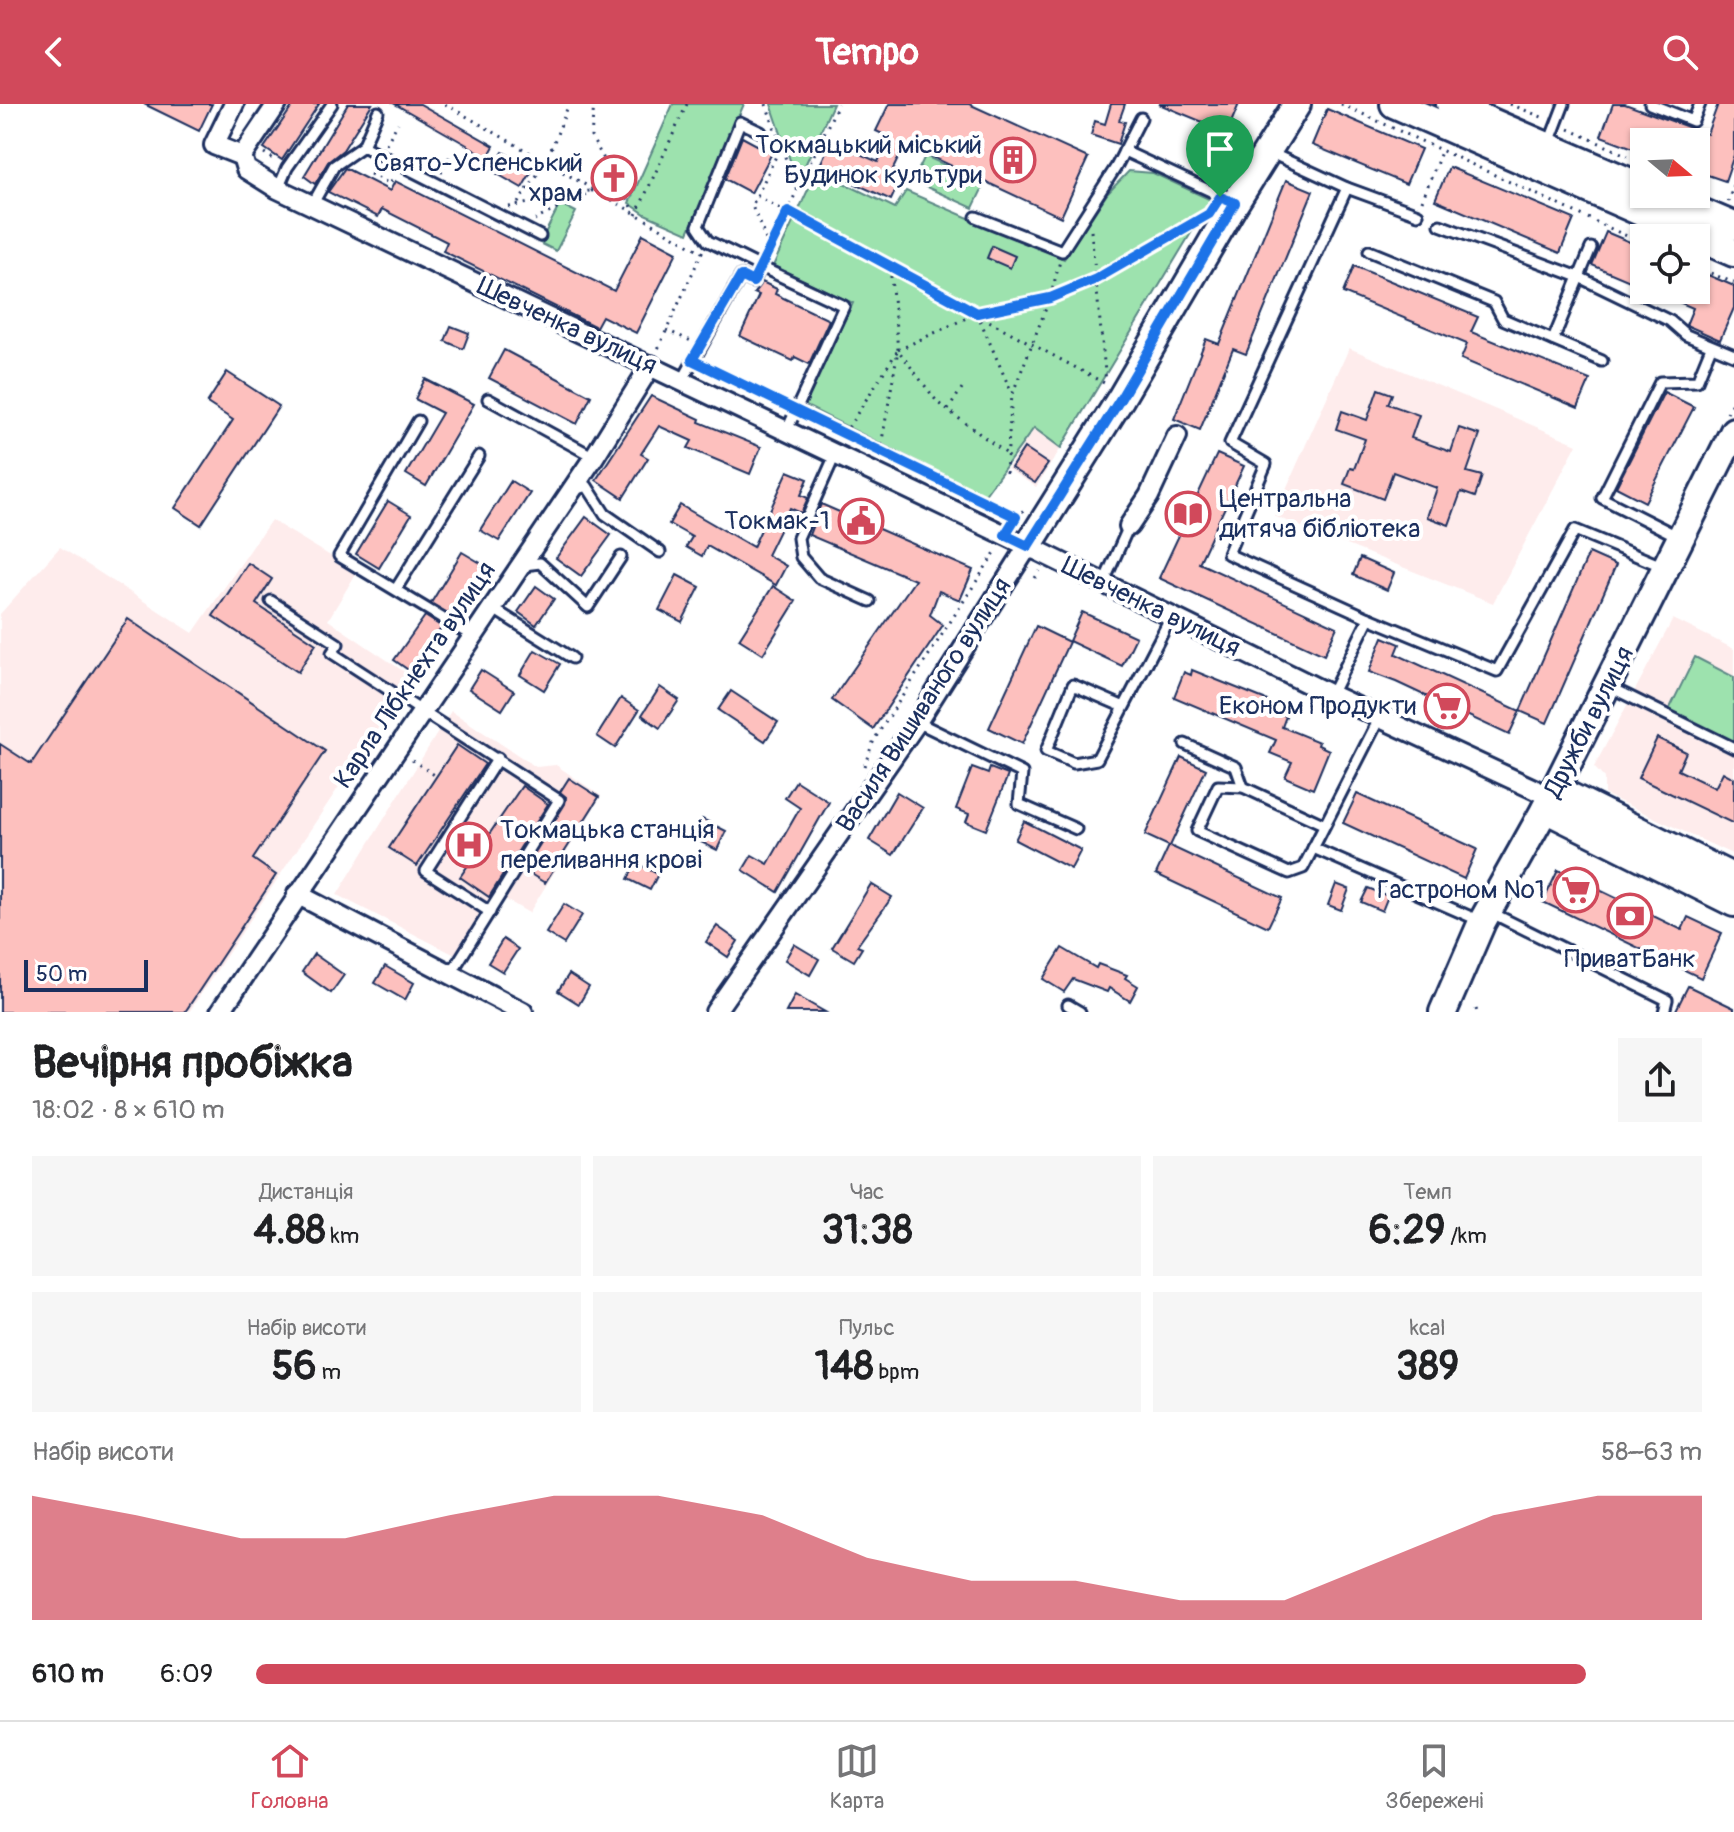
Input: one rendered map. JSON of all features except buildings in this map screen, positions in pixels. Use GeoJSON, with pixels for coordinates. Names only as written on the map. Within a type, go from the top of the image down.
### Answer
{"type":"FeatureCollection","features":[{"type":"Feature","properties":{"kind":"street","name":"Шевченка вулиця"},"geometry":{"type":"LineString","coordinates":[[234,104],[214,145],[242,156],[246,169],[278,189],[651,365],[1331,695],[1551,798],[1734,878]]}},
{"type":"Feature","properties":{"kind":"street"},"geometry":{"type":"LineString","coordinates":[[242,156],[277,104]]}},
{"type":"Feature","properties":{"kind":"street","name":"Василя Вишиваного вулиця"},"geometry":{"type":"LineString","coordinates":[[715,1012],[917,722],[1017,541],[1297,104]]}},
{"type":"Feature","properties":{"kind":"street"},"geometry":{"type":"LineString","coordinates":[[1394,104],[1734,253]]}},
{"type":"Feature","properties":{"kind":"street"},"geometry":{"type":"LineString","coordinates":[[1450,104],[1553,135],[1630,180]]}},
{"type":"Feature","properties":{"kind":"street"},"geometry":{"type":"LineString","coordinates":[[1709,208],[1731,214]]}},
{"type":"Feature","properties":{"kind":"street","name":"Карла Лібкнехта вулиця"},"geometry":{"type":"LineString","coordinates":[[220,1012],[594,457],[651,365]]}},
{"type":"Feature","properties":{"kind":"street"},"geometry":{"type":"LineString","coordinates":[[1129,526],[1149,496],[1177,436]]}},
{"type":"Feature","properties":{"kind":"street","name":"Дружби вулиця"},"geometry":{"type":"LineString","coordinates":[[1443,1012],[1486,916],[1551,798],[1733,436]]}},
{"type":"Feature","properties":{"kind":"street","name":"Шевченка вулиця"},"geometry":{"type":"LineString","coordinates":[[1551,798],[1734,903]]}},
{"type":"Feature","properties":{"kind":"street"},"geometry":{"type":"LineString","coordinates":[[297,894],[523,1012]]}},
{"type":"Feature","properties":{"kind":"lane"},"geometry":{"type":"LineString","coordinates":[[278,189],[287,168],[332,104]]}},
{"type":"Feature","properties":{"kind":"lane"},"geometry":{"type":"LineString","coordinates":[[1553,135],[1564,104]]}},
{"type":"Feature","properties":{"kind":"lane"},"geometry":{"type":"LineString","coordinates":[[1650,104],[1693,121],[1700,104]]}},
{"type":"Feature","properties":{"kind":"lane"},"geometry":{"type":"LineString","coordinates":[[312,205],[334,166],[363,146],[378,112]]}},
{"type":"Feature","properties":{"kind":"lane"},"geometry":{"type":"LineString","coordinates":[[976,217],[1062,251],[1089,211],[1141,118]]}},
{"type":"Feature","properties":{"kind":"lane"},"geometry":{"type":"LineString","coordinates":[[761,132],[740,122],[698,226],[708,241],[844,306],[786,432]]}},
{"type":"Feature","properties":{"kind":"lane"},"geometry":{"type":"LineString","coordinates":[[363,146],[540,236]]}},
{"type":"Feature","properties":{"kind":"lane"},"geometry":{"type":"LineString","coordinates":[[1124,151],[1235,203]]}},
{"type":"Feature","properties":{"kind":"lane"},"geometry":{"type":"LineString","coordinates":[[1268,152],[1347,188],[1418,214]]}},
{"type":"Feature","properties":{"kind":"lane"},"geometry":{"type":"LineString","coordinates":[[1347,188],[1230,443],[1266,464],[1228,554],[1369,618],[1497,671],[1575,530],[1667,568]]}},
{"type":"Feature","properties":{"kind":"lane"},"geometry":{"type":"LineString","coordinates":[[1440,225],[1579,277],[1670,321],[1686,335],[1734,355]]}},
{"type":"Feature","properties":{"kind":"lane"},"geometry":{"type":"LineString","coordinates":[[1553,340],[1591,248]]}},
{"type":"Feature","properties":{"kind":"lane"},"geometry":{"type":"LineString","coordinates":[[1369,251],[1494,302],[1503,319],[1602,361]]}},
{"type":"Feature","properties":{"kind":"lane"},"geometry":{"type":"LineString","coordinates":[[682,381],[741,276],[753,282],[761,267]]}},
{"type":"Feature","properties":{"kind":"lane"},"geometry":{"type":"LineString","coordinates":[[1682,538],[1602,498],[1660,382],[1697,381],[1711,347]]}},
{"type":"Feature","properties":{"kind":"lane"},"geometry":{"type":"LineString","coordinates":[[488,399],[594,457]]}},
{"type":"Feature","properties":{"kind":"lane"},"geometry":{"type":"LineString","coordinates":[[418,421],[339,556],[472,636]]}},
{"type":"Feature","properties":{"kind":"lane"},"geometry":{"type":"LineString","coordinates":[[835,455],[798,538],[801,557],[819,578],[870,601]]}},
{"type":"Feature","properties":{"kind":"lane"},"geometry":{"type":"LineString","coordinates":[[396,589],[479,456]]}},
{"type":"Feature","properties":{"kind":"lane"},"geometry":{"type":"LineString","coordinates":[[571,491],[587,486],[605,514],[660,552]]}},
{"type":"Feature","properties":{"kind":"lane"},"geometry":{"type":"LineString","coordinates":[[1103,584],[1129,526]]}},
{"type":"Feature","properties":{"kind":"lane"},"geometry":{"type":"LineString","coordinates":[[520,566],[540,563],[588,607],[621,557]]}},
{"type":"Feature","properties":{"kind":"lane"},"geometry":{"type":"LineString","coordinates":[[271,601],[338,644],[332,653],[559,800],[450,975]]}},
{"type":"Feature","properties":{"kind":"lane"},"geometry":{"type":"LineString","coordinates":[[492,608],[572,658]]}},
{"type":"Feature","properties":{"kind":"lane"},"geometry":{"type":"LineString","coordinates":[[1124,707],[1073,685],[1046,751],[1074,763],[1097,759],[1171,617]]}},
{"type":"Feature","properties":{"kind":"lane"},"geometry":{"type":"LineString","coordinates":[[1331,695],[1369,618]]}},
{"type":"Feature","properties":{"kind":"lane"},"geometry":{"type":"LineString","coordinates":[[1607,686],[1734,748]]}},
{"type":"Feature","properties":{"kind":"lane"},"geometry":{"type":"LineString","coordinates":[[1325,825],[1243,787],[1218,786],[1197,831],[1289,873],[1303,868],[1313,848],[1325,825],[1380,717]]}},
{"type":"Feature","properties":{"kind":"lane"},"geometry":{"type":"LineString","coordinates":[[917,722],[1022,773],[1019,804],[1076,829]]}},
{"type":"Feature","properties":{"kind":"lane"},"geometry":{"type":"LineString","coordinates":[[1185,744],[1236,767],[1243,787]]}},
{"type":"Feature","properties":{"kind":"lane"},"geometry":{"type":"LineString","coordinates":[[490,912],[426,871],[498,758]]}},
{"type":"Feature","properties":{"kind":"lane"},"geometry":{"type":"LineString","coordinates":[[1313,848],[1486,916],[1667,1000],[1664,1012]]}},
{"type":"Feature","properties":{"kind":"lane"},"geometry":{"type":"LineString","coordinates":[[1068,1005],[1080,1012]]}},
{"type":"Feature","properties":{"kind":"path"},"geometry":{"type":"LineString","coordinates":[[445,104],[702,252],[651,365]]}},
{"type":"Feature","properties":{"kind":"path"},"geometry":{"type":"LineString","coordinates":[[517,205],[546,162],[569,104]]}},
{"type":"Feature","properties":{"kind":"path"},"geometry":{"type":"LineString","coordinates":[[594,104],[591,137],[636,215]]}},
{"type":"Feature","properties":{"kind":"path"},"geometry":{"type":"LineString","coordinates":[[636,215],[687,104]]}},
{"type":"Feature","properties":{"kind":"path"},"geometry":{"type":"LineString","coordinates":[[766,104],[797,190]]}},
{"type":"Feature","properties":{"kind":"path"},"geometry":{"type":"LineString","coordinates":[[761,267],[838,104]]}},
{"type":"Feature","properties":{"kind":"path"},"geometry":{"type":"LineString","coordinates":[[1341,104],[1630,238]]}},
{"type":"Feature","properties":{"kind":"path"},"geometry":{"type":"LineString","coordinates":[[1510,104],[1553,135],[1630,157]]}},
{"type":"Feature","properties":{"kind":"path"},"geometry":{"type":"LineString","coordinates":[[770,249],[752,206],[780,148]]}},
{"type":"Feature","properties":{"kind":"path"},"geometry":{"type":"LineString","coordinates":[[1418,214],[1441,152]]}},
{"type":"Feature","properties":{"kind":"path"},"geometry":{"type":"LineString","coordinates":[[1731,214],[1734,184]]}},
{"type":"Feature","properties":{"kind":"path"},"geometry":{"type":"LineString","coordinates":[[489,210],[594,190]]}},
{"type":"Feature","properties":{"kind":"path"},"geometry":{"type":"LineString","coordinates":[[521,227],[594,190]]}},
{"type":"Feature","properties":{"kind":"path"},"geometry":{"type":"LineString","coordinates":[[757,196],[977,313],[1114,391]]}},
{"type":"Feature","properties":{"kind":"path"},"geometry":{"type":"LineString","coordinates":[[1089,211],[1096,279],[1114,391]]}},
{"type":"Feature","properties":{"kind":"path"},"geometry":{"type":"LineString","coordinates":[[844,434],[898,350],[977,313],[1050,298],[1096,279],[1209,214],[1201,227]]}},
{"type":"Feature","properties":{"kind":"path"},"geometry":{"type":"LineString","coordinates":[[1006,473],[1012,395],[1050,298],[1062,251]]}},
{"type":"Feature","properties":{"kind":"path"},"geometry":{"type":"LineString","coordinates":[[880,452],[898,350],[890,266]]}},
{"type":"Feature","properties":{"kind":"path"},"geometry":{"type":"LineString","coordinates":[[1710,273],[1734,283]]}},
{"type":"Feature","properties":{"kind":"path"},"geometry":{"type":"LineString","coordinates":[[977,313],[1012,395]]}},
{"type":"Feature","properties":{"kind":"path"},"geometry":{"type":"LineString","coordinates":[[666,330],[693,342],[686,357],[1016,517]]}},
{"type":"Feature","properties":{"kind":"path"},"geometry":{"type":"LineString","coordinates":[[898,350],[938,403],[1007,454]]}},
{"type":"Feature","properties":{"kind":"path"},"geometry":{"type":"LineString","coordinates":[[1114,371],[1114,391]]}},
{"type":"Feature","properties":{"kind":"path"},"geometry":{"type":"LineString","coordinates":[[948,410],[964,385]]}},
{"type":"Feature","properties":{"kind":"path"},"geometry":{"type":"LineString","coordinates":[[863,767],[874,740],[1017,541],[1016,517],[1031,500]]}},
{"type":"Feature","properties":{"kind":"path"},"geometry":{"type":"LineString","coordinates":[[412,760],[436,776]]}},
{"type":"Feature","properties":{"kind":"shaded area"},"geometry":{"type":"Polygon","coordinates":[[[1349,348],[1577,444],[1493,603],[1274,516],[1349,348]]]}},
{"type":"Feature","properties":{"kind":"shaded area"},"geometry":{"type":"Polygon","coordinates":[[[1035,428],[1061,448],[1036,487],[1007,469],[1035,428]]]}},
{"type":"Feature","properties":{"kind":"shaded area"},"geometry":{"type":"Polygon","coordinates":[[[271,520],[357,572],[328,620],[412,677],[189,1012],[0,1012],[0,614],[60,547],[193,633],[271,520]]]}},
{"type":"Feature","properties":{"kind":"shaded area"},"geometry":{"type":"Polygon","coordinates":[[[1673,619],[1734,649],[1734,855],[1604,794],[1604,778],[1594,767],[1673,619]]]}},
{"type":"Feature","properties":{"kind":"shaded area","name":"Токмацька станція переливання крові"},"geometry":{"type":"Polygon","coordinates":[[[451,711],[536,767],[556,765],[601,796],[529,913],[503,898],[465,960],[337,895],[451,711]]]}},
{"type":"Feature","properties":{"kind":"green space"},"geometry":{"type":"Polygon","coordinates":[[[673,104],[744,104],[688,233],[645,214],[629,203],[673,104]]]}},
{"type":"Feature","properties":{"kind":"green space"},"geometry":{"type":"Polygon","coordinates":[[[771,104],[833,104],[802,172],[792,166],[771,104]]]}},
{"type":"Feature","properties":{"kind":"green space"},"geometry":{"type":"Polygon","coordinates":[[[925,156],[985,183],[973,208],[913,181],[925,156]]]}},
{"type":"Feature","properties":{"kind":"green space"},"geometry":{"type":"Polygon","coordinates":[[[817,170],[895,208],[906,191],[1064,259],[1107,194],[1129,171],[1153,173],[1211,200],[1061,448],[1034,428],[984,496],[804,405],[853,303],[773,266],[817,170]]]}},
{"type":"Feature","properties":{"kind":"green space"},"geometry":{"type":"Polygon","coordinates":[[[560,204],[576,212],[556,251],[540,243],[560,204]]]}},
{"type":"Feature","properties":{"kind":"green space"},"geometry":{"type":"Polygon","coordinates":[[[1695,657],[1734,677],[1734,745],[1668,712],[1695,657]]]}},
{"type":"Feature","properties":{"kind":"place","name":"Токмацький міський Будинок культури"},"geometry":{"type":"Point","coordinates":[1013,160]}},
{"type":"Feature","properties":{"kind":"place","name":"Свято-Успенський храм"},"geometry":{"type":"Point","coordinates":[614,178]}},
{"type":"Feature","properties":{"kind":"place","name":"Центральна дитяча бібліотека"},"geometry":{"type":"Point","coordinates":[1188,514]}},
{"type":"Feature","properties":{"kind":"place","name":"Токмак-1"},"geometry":{"type":"Point","coordinates":[861,521]}},
{"type":"Feature","properties":{"kind":"place","name":"Економ Продукти"},"geometry":{"type":"Point","coordinates":[1447,706]}},
{"type":"Feature","properties":{"kind":"place","name":"Токмацька станція переливання крові"},"geometry":{"type":"Point","coordinates":[469,845]}},
{"type":"Feature","properties":{"kind":"place","name":"Гастроном №1"},"geometry":{"type":"Point","coordinates":[1576,890]}},
{"type":"Feature","properties":{"kind":"place","name":"ПриватБанк"},"geometry":{"type":"Point","coordinates":[1630,916]}},
{"type":"Feature","properties":{"kind":"route"},"geometry":{"type":"LineString","coordinates":[[1220,197],[1235,203],[1121,398],[1028,546],[1005,535],[1016,517],[692,360],[741,276],[753,282],[788,211],[977,313],[1050,298],[1096,279],[1209,214],[1220,197]]}}]}
